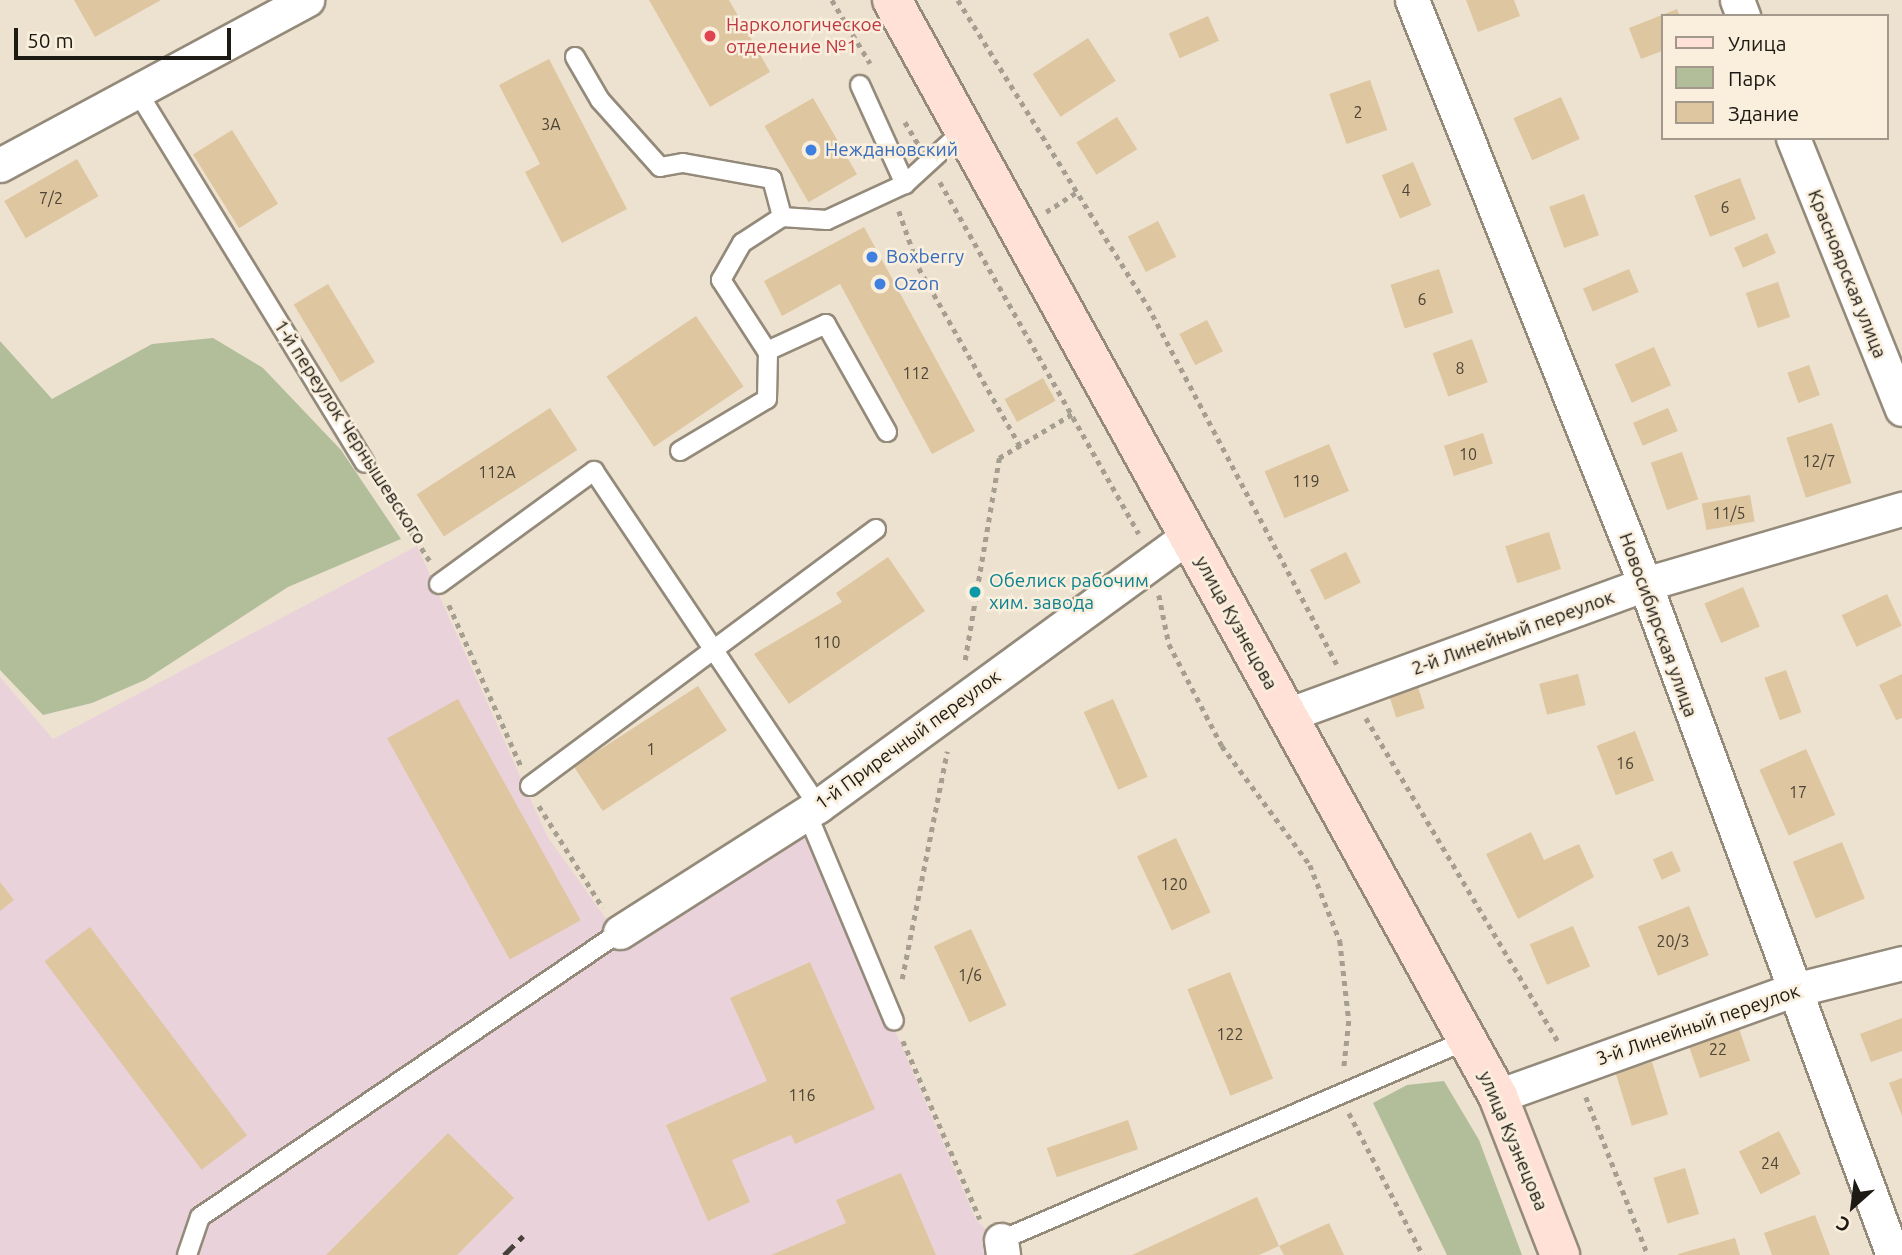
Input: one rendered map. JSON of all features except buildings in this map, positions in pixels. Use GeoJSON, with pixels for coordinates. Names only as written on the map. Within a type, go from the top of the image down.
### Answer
{"type":"FeatureCollection","features":[{"type":"Feature","properties":{"kind":"main road","name":"улица Кузнецова"},"geometry":{"type":"LineString","coordinates":[[892,0],[1497,1096],[1560,1255]]}},
{"type":"Feature","properties":{"kind":"street"},"geometry":{"type":"LineString","coordinates":[[0,165],[307,0]]}},
{"type":"Feature","properties":{"kind":"street","name":"Новосибирская улица"},"geometry":{"type":"LineString","coordinates":[[1412,0],[1645,584],[1790,990],[1893,1255]]}},
{"type":"Feature","properties":{"kind":"street","name":"Красноярская улица"},"geometry":{"type":"LineString","coordinates":[[1794,140],[1902,409]]}},
{"type":"Feature","properties":{"kind":"street","name":"2-й Линейный переулок"},"geometry":{"type":"LineString","coordinates":[[1287,715],[1645,584],[1902,509]]}},
{"type":"Feature","properties":{"kind":"street","name":"1-й Приречный переулок"},"geometry":{"type":"LineString","coordinates":[[620,932],[812,810],[1188,536]]}},
{"type":"Feature","properties":{"kind":"street","name":"3-й Линейный переулок"},"geometry":{"type":"LineString","coordinates":[[1497,1096],[1790,990],[1902,963]]}},
{"type":"Feature","properties":{"kind":"lane"},"geometry":{"type":"LineString","coordinates":[[575,57],[600,100],[660,167],[683,163],[772,179],[782,217]]}},
{"type":"Feature","properties":{"kind":"lane"},"geometry":{"type":"LineString","coordinates":[[860,85],[905,184]]}},
{"type":"Feature","properties":{"kind":"lane","name":"1-й переулок Чернышевского"},"geometry":{"type":"LineString","coordinates":[[137,91],[365,463]]}},
{"type":"Feature","properties":{"kind":"lane"},"geometry":{"type":"LineString","coordinates":[[680,451],[767,399],[768,351],[721,280],[742,243],[782,217],[827,220],[905,184],[964,130]]}},
{"type":"Feature","properties":{"kind":"lane"},"geometry":{"type":"LineString","coordinates":[[768,351],[826,324],[887,432]]}},
{"type":"Feature","properties":{"kind":"lane"},"geometry":{"type":"LineString","coordinates":[[439,584],[594,471],[717,650],[812,810],[894,1021]]}},
{"type":"Feature","properties":{"kind":"lane"},"geometry":{"type":"LineString","coordinates":[[530,786],[717,650],[876,529]]}},
{"type":"Feature","properties":{"kind":"lane"},"geometry":{"type":"LineString","coordinates":[[187,1255],[200,1217],[620,932]]}},
{"type":"Feature","properties":{"kind":"lane"},"geometry":{"type":"LineString","coordinates":[[1002,1247],[1467,1040]]}},
{"type":"Feature","properties":{"kind":"path"},"geometry":{"type":"LineString","coordinates":[[832,0],[873,69]]}},
{"type":"Feature","properties":{"kind":"path"},"geometry":{"type":"LineString","coordinates":[[958,0],[1148,306],[1351,692],[1574,1068],[1648,1255]]}},
{"type":"Feature","properties":{"kind":"path"},"geometry":{"type":"LineString","coordinates":[[901,115],[1153,561],[1169,644],[1222,746],[1310,864],[1340,941],[1349,1021],[1340,1098],[1423,1255]]}},
{"type":"Feature","properties":{"kind":"path"},"geometry":{"type":"LineString","coordinates":[[905,184],[897,207],[919,268],[1020,446]]}},
{"type":"Feature","properties":{"kind":"path","name":"1-й переулок Чернышевского"},"geometry":{"type":"LineString","coordinates":[[365,463],[423,544],[552,834],[620,932]]}},
{"type":"Feature","properties":{"kind":"path"},"geometry":{"type":"LineString","coordinates":[[894,1021],[979,1218],[1002,1247]]}},
{"type":"Feature","properties":{"kind":"shaded area"},"geometry":{"type":"Polygon","coordinates":[[[417,546],[547,836],[619,937],[805,819],[976,1220],[998,1241],[1000,1255],[0,1255],[0,677],[53,739],[417,546]]]}},
{"type":"Feature","properties":{"kind":"green space"},"geometry":{"type":"Polygon","coordinates":[[[213,338],[263,368],[341,450],[401,539],[288,587],[145,680],[92,703],[43,715],[0,670],[0,341],[52,399],[152,344],[213,338]]]}},
{"type":"Feature","properties":{"kind":"green space"},"geometry":{"type":"Polygon","coordinates":[[[1444,1081],[1479,1140],[1522,1255],[1447,1255],[1373,1103],[1407,1085],[1444,1081]]]}},
{"type":"Feature","properties":{"kind":"railway"},"geometry":{"type":"LineString","coordinates":[[504,1255],[523,1236]]}},
{"type":"Feature","properties":{"kind":"place","name":"Наркологическое отделение №1"},"geometry":{"type":"Point","coordinates":[710,36]}},
{"type":"Feature","properties":{"kind":"place","name":"Неждановский"},"geometry":{"type":"Point","coordinates":[811,150]}},
{"type":"Feature","properties":{"kind":"place","name":"Boxberry"},"geometry":{"type":"Point","coordinates":[872,257]}},
{"type":"Feature","properties":{"kind":"place","name":"Ozon"},"geometry":{"type":"Point","coordinates":[880,284]}},
{"type":"Feature","properties":{"kind":"place","name":"Обелиск рабочим хим. завода"},"geometry":{"type":"Point","coordinates":[975,592]}}]}
